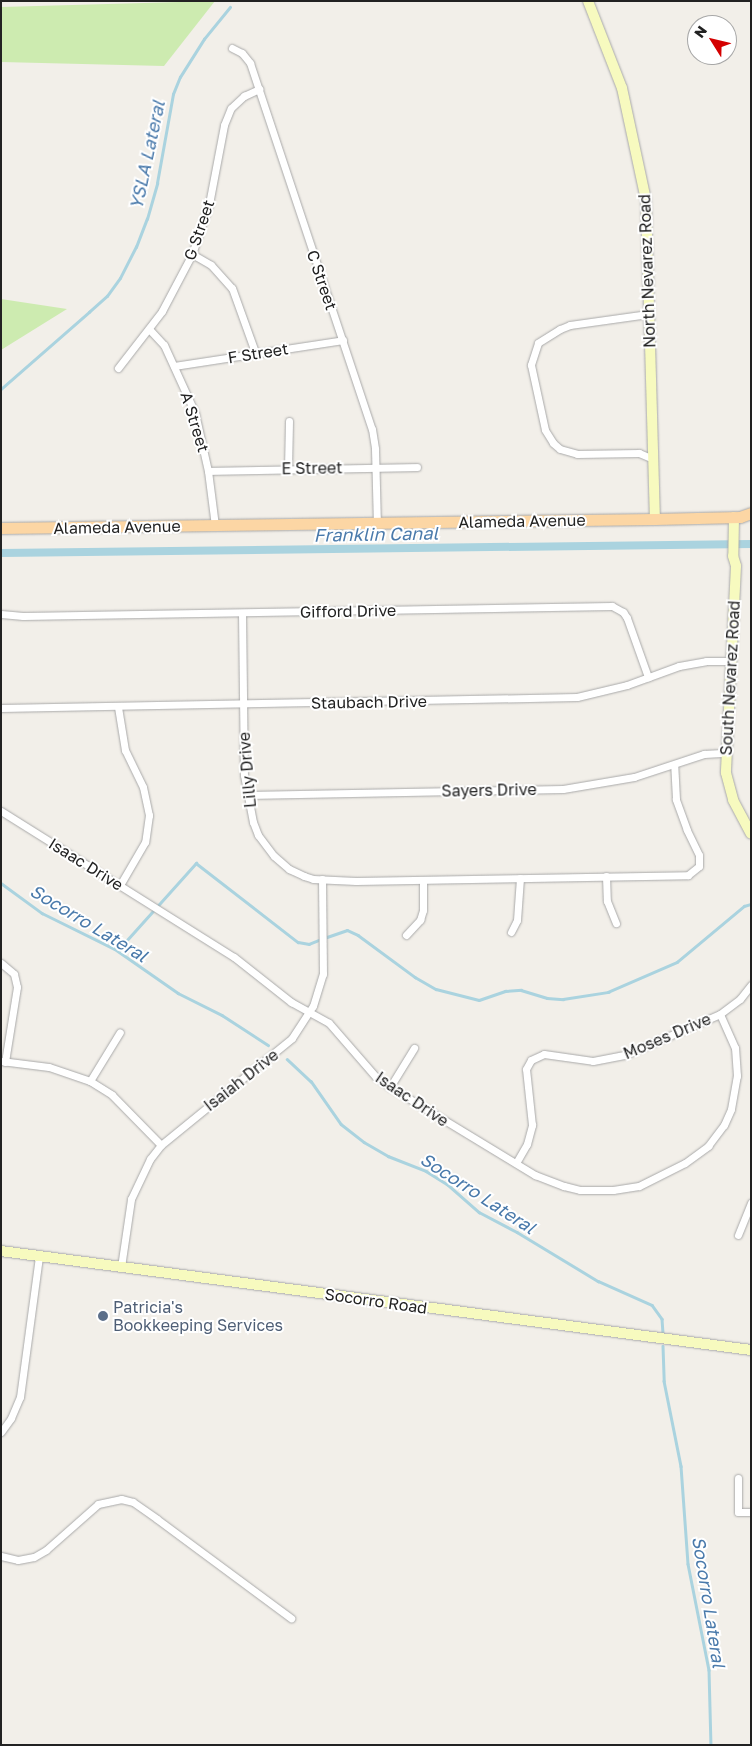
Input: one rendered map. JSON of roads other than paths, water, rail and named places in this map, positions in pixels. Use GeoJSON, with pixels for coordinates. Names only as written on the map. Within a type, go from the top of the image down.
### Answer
{"type":"FeatureCollection","features":[{"type":"Feature","properties":{"kind":"main road","name":"Alameda Avenue"},"geometry":{"type":"LineString","coordinates":[[1,528],[742,519]]}},
{"type":"Feature","properties":{"kind":"street","name":"North Nevarez Road"},"geometry":{"type":"LineString","coordinates":[[588,1],[622,88],[643,183],[647,224],[655,519]]}},
{"type":"Feature","properties":{"kind":"street","name":"C Street"},"geometry":{"type":"LineString","coordinates":[[232,48],[246,58],[258,89],[372,429],[376,468],[377,524]]}},
{"type":"Feature","properties":{"kind":"street","name":"G Street"},"geometry":{"type":"LineString","coordinates":[[118,368],[169,300],[192,254],[209,204],[226,119],[231,108],[239,99],[258,89]]}},
{"type":"Feature","properties":{"kind":"street"},"geometry":{"type":"LineString","coordinates":[[192,254],[211,265],[232,288],[255,352]]}},
{"type":"Feature","properties":{"kind":"street"},"geometry":{"type":"LineString","coordinates":[[648,314],[570,325],[560,329],[538,343],[531,365],[544,430],[553,443],[560,448],[577,454],[639,453],[653,459]]}},
{"type":"Feature","properties":{"kind":"street","name":"A Street"},"geometry":{"type":"LineString","coordinates":[[149,329],[161,340],[195,413],[208,471],[215,526]]}},
{"type":"Feature","properties":{"kind":"street","name":"F Street"},"geometry":{"type":"LineString","coordinates":[[174,366],[255,352],[343,340]]}},
{"type":"Feature","properties":{"kind":"street"},"geometry":{"type":"LineString","coordinates":[[288,469],[289,421]]}},
{"type":"Feature","properties":{"kind":"street","name":"E Street"},"geometry":{"type":"LineString","coordinates":[[208,471],[417,467]]}},
{"type":"Feature","properties":{"kind":"street","name":"South Nevarez Road"},"geometry":{"type":"LineString","coordinates":[[742,519],[734,553],[736,566],[726,773],[729,791],[751,834]]}},
{"type":"Feature","properties":{"kind":"street","name":"Gifford Drive"},"geometry":{"type":"LineString","coordinates":[[1,614],[23,616],[612,606],[623,612],[627,618],[648,677]]}},
{"type":"Feature","properties":{"kind":"street","name":"Lilly Drive"},"geometry":{"type":"LineString","coordinates":[[242,613],[242,704],[246,795],[258,835],[274,856],[289,869],[304,876],[339,881],[606,876],[680,877],[693,873],[699,866],[699,855],[687,830],[676,799],[674,765]]}},
{"type":"Feature","properties":{"kind":"street","name":"Staubach Drive"},"geometry":{"type":"LineString","coordinates":[[1,708],[577,697],[628,685],[699,662],[731,661]]}},
{"type":"Feature","properties":{"kind":"street"},"geometry":{"type":"LineString","coordinates":[[118,707],[126,750],[143,787],[149,815],[145,842],[120,885]]}},
{"type":"Feature","properties":{"kind":"street","name":"Sayers Drive"},"geometry":{"type":"LineString","coordinates":[[246,795],[563,789],[634,777],[700,755],[726,753]]}},
{"type":"Feature","properties":{"kind":"street","name":"Isaac Drive"},"geometry":{"type":"LineString","coordinates":[[1,811],[234,957],[291,1002],[338,1031],[376,1077],[390,1087],[544,1179],[580,1190],[613,1190],[638,1186],[686,1163],[708,1146],[718,1134],[733,1104],[737,1076],[734,1048],[720,1014]]}},
{"type":"Feature","properties":{"kind":"street"},"geometry":{"type":"LineString","coordinates":[[606,876],[607,901],[616,923]]}},
{"type":"Feature","properties":{"kind":"street"},"geometry":{"type":"LineString","coordinates":[[512,932],[517,920],[520,878]]}},
{"type":"Feature","properties":{"kind":"street","name":"Isaiah Drive"},"geometry":{"type":"LineString","coordinates":[[121,1267],[131,1199],[143,1171],[161,1145],[280,1050],[292,1038],[309,1012],[318,994],[323,974],[322,879]]}},
{"type":"Feature","properties":{"kind":"street"},"geometry":{"type":"LineString","coordinates":[[406,935],[420,920],[423,910],[422,880]]}},
{"type":"Feature","properties":{"kind":"street"},"geometry":{"type":"LineString","coordinates":[[1,963],[14,974],[17,987],[3,1062],[49,1067],[90,1081],[112,1095],[161,1145]]}},
{"type":"Feature","properties":{"kind":"street","name":"Moses Drive"},"geometry":{"type":"LineString","coordinates":[[516,1163],[527,1144],[532,1125],[526,1069],[537,1056],[544,1054],[593,1061],[609,1060],[625,1055],[720,1014],[740,999],[751,985]]}},
{"type":"Feature","properties":{"kind":"street"},"geometry":{"type":"LineString","coordinates":[[90,1081],[120,1032]]}},
{"type":"Feature","properties":{"kind":"street"},"geometry":{"type":"LineString","coordinates":[[390,1087],[414,1048]]}},
{"type":"Feature","properties":{"kind":"street"},"geometry":{"type":"LineString","coordinates":[[738,1235],[751,1202]]}},
{"type":"Feature","properties":{"kind":"street","name":"Socorro Road"},"geometry":{"type":"LineString","coordinates":[[1,1251],[751,1350]]}},
{"type":"Feature","properties":{"kind":"street"},"geometry":{"type":"LineString","coordinates":[[1,1432],[11,1418],[20,1397],[39,1256]]}},
{"type":"Feature","properties":{"kind":"street"},"geometry":{"type":"LineString","coordinates":[[738,1478],[738,1512],[751,1512]]}},
{"type":"Feature","properties":{"kind":"street"},"geometry":{"type":"LineString","coordinates":[[1,1556],[18,1560],[34,1557],[46,1550],[98,1504],[121,1499],[133,1502],[291,1618]]}},
{"type":"Feature","properties":{"kind":"waterway","name":"YSLA Lateral"},"geometry":{"type":"LineString","coordinates":[[1,389],[107,296],[120,278],[136,247],[147,219],[157,183],[173,94],[180,77],[204,39],[230,7]]}},
{"type":"Feature","properties":{"kind":"waterway","name":"Franklin Canal"},"geometry":{"type":"LineString","coordinates":[[1,553],[751,544]]}},
{"type":"Feature","properties":{"kind":"waterway"},"geometry":{"type":"LineString","coordinates":[[118,950],[196,863],[298,942],[309,944],[319,940]]}},
{"type":"Feature","properties":{"kind":"waterway","name":"Socorro Lateral"},"geometry":{"type":"LineString","coordinates":[[1,883],[42,913],[115,949],[178,993],[222,1015],[268,1045]]}},
{"type":"Feature","properties":{"kind":"waterway"},"geometry":{"type":"LineString","coordinates":[[327,937],[347,930],[358,935],[415,977],[436,989],[479,1000],[505,991],[521,990],[547,998],[563,999],[608,992],[677,962],[744,906],[751,904]]}},
{"type":"Feature","properties":{"kind":"waterway","name":"Socorro Lateral"},"geometry":{"type":"LineString","coordinates":[[287,1059],[311,1081],[341,1124],[364,1142],[388,1156],[426,1171],[447,1184],[479,1212],[517,1232],[598,1281],[652,1305],[662,1319],[663,1332]]}},
{"type":"Feature","properties":{"kind":"waterway","name":"Socorro Lateral"},"geometry":{"type":"LineString","coordinates":[[663,1346],[664,1381],[681,1466],[688,1564],[709,1670],[711,1745]]}},
{"type":"Feature","properties":{"kind":"place","name":"Patricia's Bookkeeping Services"},"geometry":{"type":"Point","coordinates":[103,1316]}}]}
